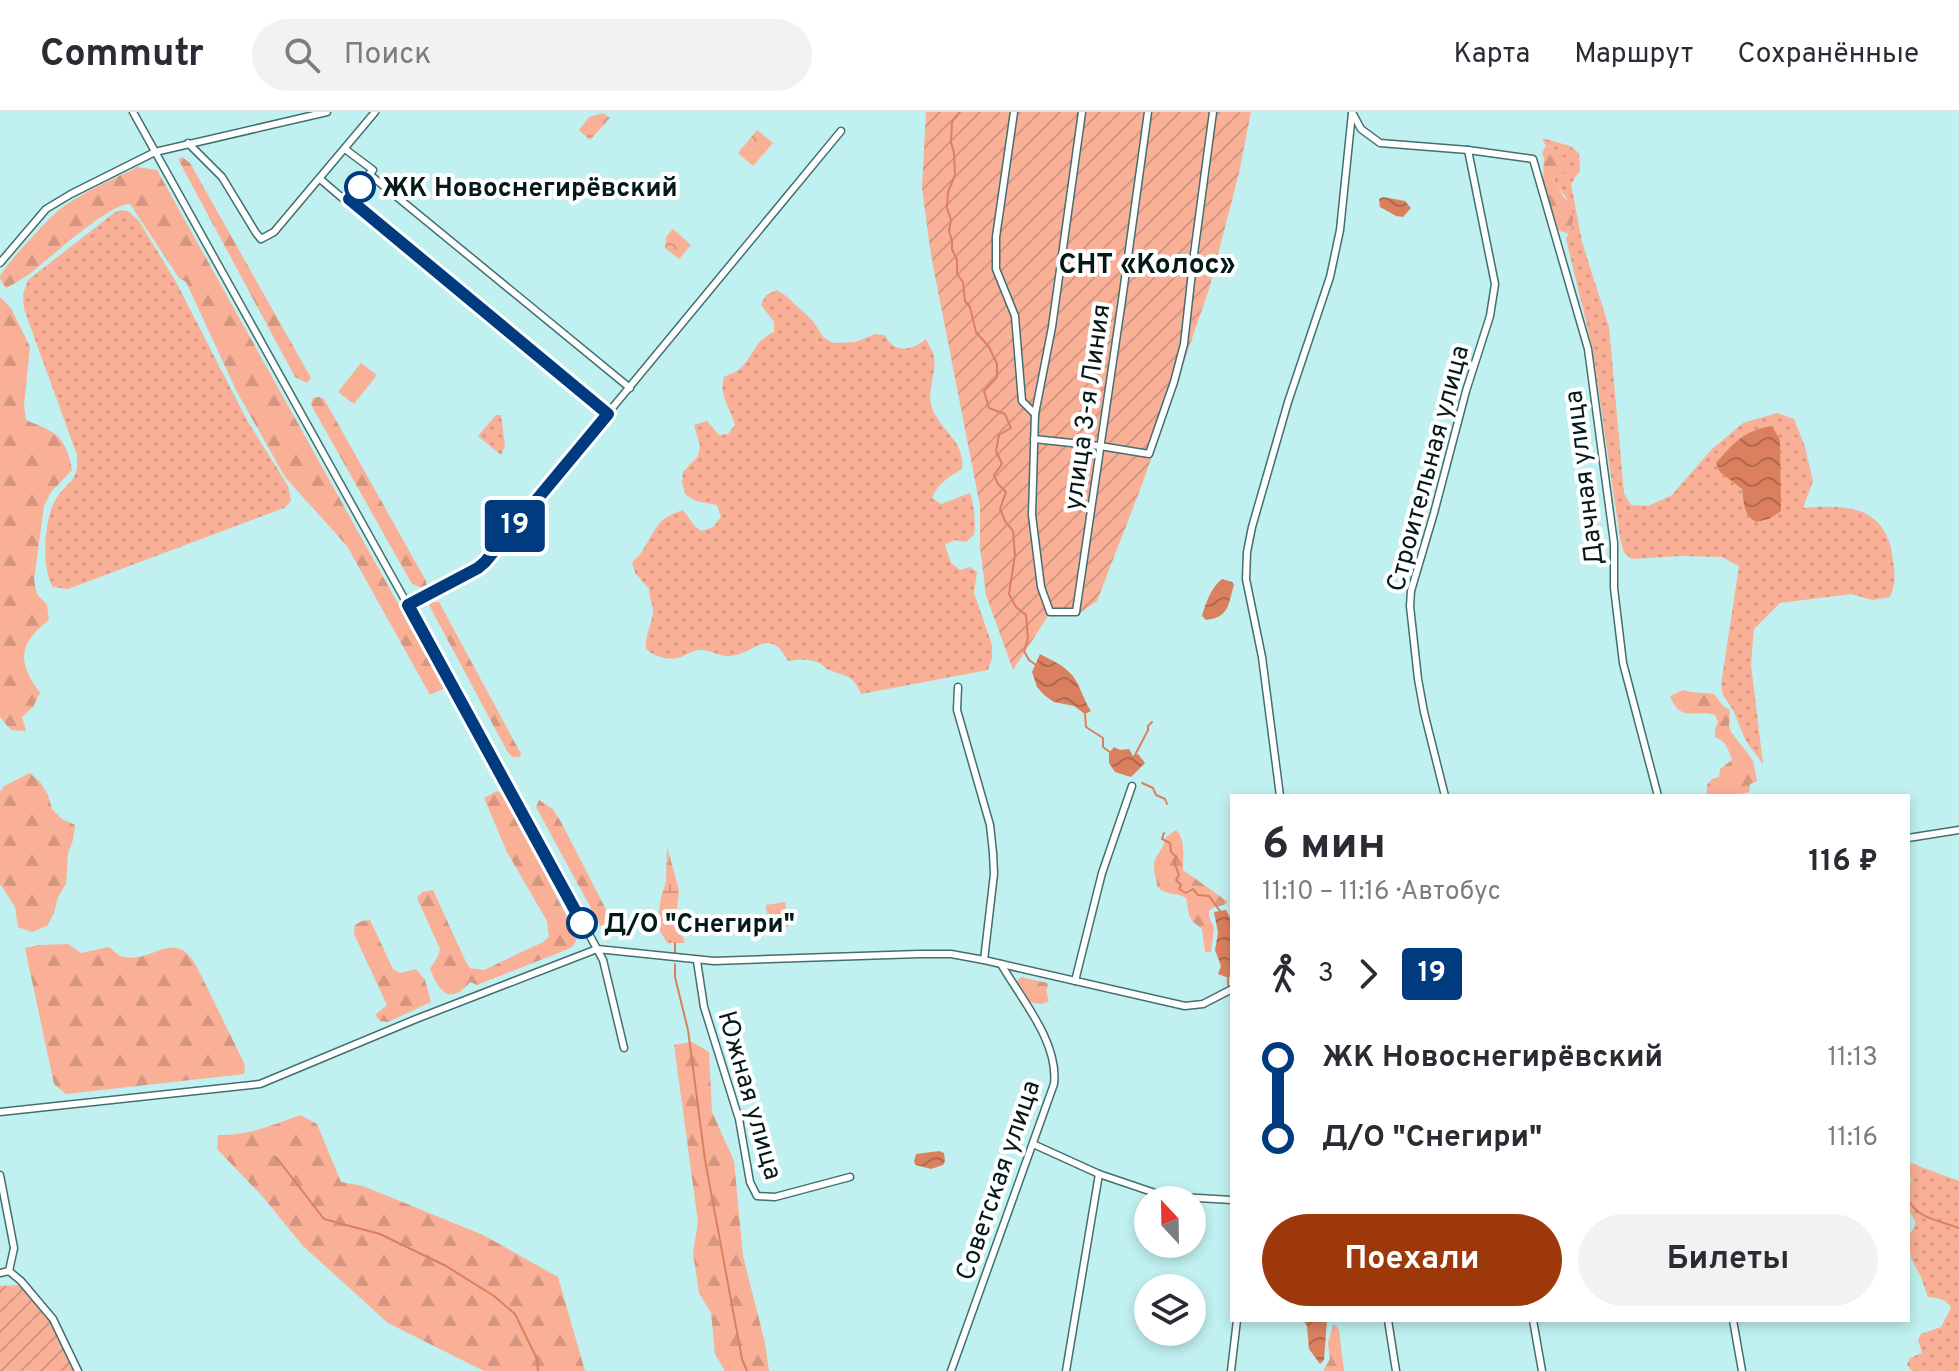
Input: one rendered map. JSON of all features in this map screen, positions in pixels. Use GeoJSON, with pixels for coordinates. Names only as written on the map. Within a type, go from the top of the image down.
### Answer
{"type":"FeatureCollection","features":[{"type":"Feature","properties":{"kind":"street"},"geometry":{"type":"LineString","coordinates":[[133,112],[603,960],[624,1048]]}},
{"type":"Feature","properties":{"kind":"street"},"geometry":{"type":"LineString","coordinates":[[0,263],[46,209],[155,152],[327,112]]}},
{"type":"Feature","properties":{"kind":"street"},"geometry":{"type":"LineString","coordinates":[[188,143],[222,177],[261,239],[274,232],[375,112]]}},
{"type":"Feature","properties":{"kind":"street"},"geometry":{"type":"LineString","coordinates":[[1014,112],[996,237],[996,269],[1015,316],[1022,401],[1035,414]]}},
{"type":"Feature","properties":{"kind":"street"},"geometry":{"type":"LineString","coordinates":[[1082,112],[1052,327],[1035,414],[1034,439],[1149,454],[1184,344],[1213,112]]}},
{"type":"Feature","properties":{"kind":"street","name":"улица 3-я Линия"},"geometry":{"type":"LineString","coordinates":[[1034,439],[1032,515],[1041,587],[1050,612],[1076,612],[1148,112]]}},
{"type":"Feature","properties":{"kind":"street"},"geometry":{"type":"LineString","coordinates":[[1352,112],[1361,129],[1380,143],[1468,150]]}},
{"type":"Feature","properties":{"kind":"street"},"geometry":{"type":"LineString","coordinates":[[1280,794],[1262,657],[1246,579],[1247,552],[1288,402],[1330,277],[1340,230],[1352,112]]}},
{"type":"Feature","properties":{"kind":"street"},"geometry":{"type":"LineString","coordinates":[[408,605],[485,562],[841,131]]}},
{"type":"Feature","properties":{"kind":"street"},"geometry":{"type":"LineString","coordinates":[[345,149],[630,388]]}},
{"type":"Feature","properties":{"kind":"street","name":"Дачная улица"},"geometry":{"type":"LineString","coordinates":[[1468,150],[1533,159],[1588,349],[1614,543],[1614,588],[1623,663],[1657,794]]}},
{"type":"Feature","properties":{"kind":"street","name":"Строительная улица"},"geometry":{"type":"LineString","coordinates":[[1444,794],[1423,711],[1410,606],[1411,591],[1494,297],[1495,284],[1468,150]]}},
{"type":"Feature","properties":{"kind":"street"},"geometry":{"type":"LineString","coordinates":[[348,201],[371,172]]}},
{"type":"Feature","properties":{"kind":"street"},"geometry":{"type":"LineString","coordinates":[[320,179],[608,414]]}},
{"type":"Feature","properties":{"kind":"street"},"geometry":{"type":"LineString","coordinates":[[958,687],[957,710],[990,825],[993,853],[994,874],[984,960]]}},
{"type":"Feature","properties":{"kind":"street"},"geometry":{"type":"LineString","coordinates":[[1075,981],[1102,873],[1132,786]]}},
{"type":"Feature","properties":{"kind":"street"},"geometry":{"type":"LineString","coordinates":[[1910,838],[1959,830]]}},
{"type":"Feature","properties":{"kind":"street"},"geometry":{"type":"LineString","coordinates":[[0,1112],[260,1084],[597,949],[697,961],[951,954],[1185,1006],[1203,1004],[1230,990]]}},
{"type":"Feature","properties":{"kind":"street","name":"Южная улица"},"geometry":{"type":"LineString","coordinates":[[697,961],[704,1007],[739,1119],[750,1182],[757,1196],[775,1197],[850,1177]]}},
{"type":"Feature","properties":{"kind":"street","name":"Советская улица"},"geometry":{"type":"LineString","coordinates":[[951,1371],[1054,1084],[1054,1063],[1048,1044],[1001,964]]}},
{"type":"Feature","properties":{"kind":"street"},"geometry":{"type":"LineString","coordinates":[[1033,1144],[1099,1174],[1164,1196],[1230,1200]]}},
{"type":"Feature","properties":{"kind":"street"},"geometry":{"type":"LineString","coordinates":[[1066,1371],[1099,1174]]}},
{"type":"Feature","properties":{"kind":"street"},"geometry":{"type":"LineString","coordinates":[[0,1175],[14,1248],[9,1271]]}},
{"type":"Feature","properties":{"kind":"street"},"geometry":{"type":"LineString","coordinates":[[0,1273],[9,1271]]}},
{"type":"Feature","properties":{"kind":"street"},"geometry":{"type":"LineString","coordinates":[[9,1271],[53,1319],[78,1371]]}},
{"type":"Feature","properties":{"kind":"street"},"geometry":{"type":"LineString","coordinates":[[1231,1371],[1237,1322]]}},
{"type":"Feature","properties":{"kind":"street"},"geometry":{"type":"LineString","coordinates":[[1388,1322],[1396,1371]]}},
{"type":"Feature","properties":{"kind":"street"},"geometry":{"type":"LineString","coordinates":[[1533,1322],[1542,1371]]}},
{"type":"Feature","properties":{"kind":"street"},"geometry":{"type":"LineString","coordinates":[[1733,1322],[1742,1371]]}},
{"type":"Feature","properties":{"kind":"green space","name":"СНТ «Колос»"},"geometry":{"type":"Polygon","coordinates":[[[926,112],[1251,112],[1239,173],[1209,289],[1143,482],[1097,601],[1076,616],[1048,616],[1013,670],[986,595],[980,547],[980,506],[931,255],[922,188],[926,112]]]}},
{"type":"Feature","properties":{"kind":"green space"},"geometry":{"type":"Polygon","coordinates":[[[603,113],[610,118],[590,140],[579,130],[589,117],[603,113]]]}},
{"type":"Feature","properties":{"kind":"green space"},"geometry":{"type":"Polygon","coordinates":[[[757,130],[773,143],[753,166],[738,153],[757,130]]]}},
{"type":"Feature","properties":{"kind":"green space"},"geometry":{"type":"Polygon","coordinates":[[[1542,138],[1570,146],[1579,153],[1580,170],[1571,184],[1582,242],[1609,327],[1624,493],[1631,505],[1648,506],[1672,495],[1711,450],[1743,423],[1777,413],[1794,419],[1805,447],[1813,481],[1803,508],[1850,508],[1863,512],[1883,529],[1889,542],[1895,575],[1890,597],[1873,600],[1851,594],[1780,603],[1754,629],[1751,664],[1763,764],[1746,741],[1721,685],[1739,566],[1722,557],[1632,559],[1624,553],[1592,346],[1566,239],[1573,224],[1566,197],[1554,183],[1559,151],[1546,146],[1542,138]],[[1780,440],[1742,489],[1746,512],[1756,522],[1769,519],[1780,469],[1780,440]]]}},
{"type":"Feature","properties":{"kind":"green space"},"geometry":{"type":"Polygon","coordinates":[[[1546,146],[1559,151],[1567,161],[1567,171],[1554,179],[1572,211],[1569,234],[1558,230],[1543,181],[1542,153],[1546,146]]]}},
{"type":"Feature","properties":{"kind":"green space"},"geometry":{"type":"Polygon","coordinates":[[[182,157],[190,163],[311,378],[307,383],[295,377],[178,159],[182,157]]]}},
{"type":"Feature","properties":{"kind":"green space"},"geometry":{"type":"Polygon","coordinates":[[[137,167],[157,170],[445,688],[430,695],[347,546],[285,477],[237,392],[186,282],[179,278],[130,204],[120,206],[94,222],[23,279],[6,288],[2,282],[0,277],[8,264],[59,210],[137,167]]]}},
{"type":"Feature","properties":{"kind":"green space"},"geometry":{"type":"Polygon","coordinates":[[[121,210],[128,211],[139,221],[176,282],[248,422],[288,486],[291,501],[284,508],[68,589],[53,587],[46,556],[49,518],[56,499],[75,476],[77,455],[24,309],[23,294],[28,280],[121,210]]]}},
{"type":"Feature","properties":{"kind":"green space"},"geometry":{"type":"Polygon","coordinates":[[[673,229],[691,245],[679,259],[665,248],[666,237],[673,229]]]}},
{"type":"Feature","properties":{"kind":"green space"},"geometry":{"type":"Polygon","coordinates":[[[777,290],[813,321],[824,338],[833,343],[856,342],[875,334],[885,335],[893,345],[903,349],[926,339],[934,357],[930,402],[941,424],[956,443],[962,459],[962,469],[941,484],[932,498],[941,504],[970,493],[974,535],[966,542],[954,540],[945,545],[951,563],[960,570],[970,567],[977,572],[974,593],[992,645],[988,670],[861,694],[850,678],[813,661],[788,661],[781,650],[768,643],[730,656],[699,650],[681,657],[667,658],[646,649],[653,609],[649,589],[635,573],[632,562],[659,524],[671,515],[683,510],[702,531],[713,527],[721,517],[717,505],[696,501],[686,495],[682,484],[683,472],[698,456],[700,446],[694,425],[707,421],[719,435],[728,434],[735,425],[724,396],[724,377],[742,367],[759,343],[774,332],[774,322],[761,305],[766,295],[777,290]]]}},
{"type":"Feature","properties":{"kind":"green space"},"geometry":{"type":"Polygon","coordinates":[[[0,297],[11,308],[30,347],[24,405],[26,420],[59,438],[68,453],[72,470],[51,492],[44,506],[34,580],[37,594],[47,605],[49,620],[31,637],[24,654],[27,672],[40,693],[33,707],[22,717],[26,731],[11,730],[0,717],[0,297]]]}},
{"type":"Feature","properties":{"kind":"green space"},"geometry":{"type":"Polygon","coordinates":[[[361,363],[377,375],[354,404],[338,392],[361,363]]]}},
{"type":"Feature","properties":{"kind":"green space"},"geometry":{"type":"Polygon","coordinates":[[[313,398],[324,399],[425,579],[427,585],[423,588],[412,584],[314,410],[311,404],[313,398]]]}},
{"type":"Feature","properties":{"kind":"green space"},"geometry":{"type":"Polygon","coordinates":[[[496,415],[501,415],[505,446],[501,455],[478,436],[496,415]]]}},
{"type":"Feature","properties":{"kind":"green space"},"geometry":{"type":"Polygon","coordinates":[[[439,602],[520,757],[512,757],[507,751],[429,605],[439,602]]]}},
{"type":"Feature","properties":{"kind":"green space"},"geometry":{"type":"Polygon","coordinates":[[[1683,690],[1714,694],[1730,710],[1731,732],[1753,761],[1757,781],[1750,784],[1749,792],[1706,794],[1707,785],[1719,777],[1720,769],[1732,760],[1728,749],[1715,737],[1718,722],[1715,715],[1683,712],[1670,696],[1683,690]]]}},
{"type":"Feature","properties":{"kind":"green space"},"geometry":{"type":"Polygon","coordinates":[[[30,773],[48,795],[52,809],[62,819],[75,825],[68,853],[66,884],[47,926],[32,932],[18,927],[15,907],[0,884],[0,792],[4,786],[30,773]]]}},
{"type":"Feature","properties":{"kind":"green space"},"geometry":{"type":"Polygon","coordinates":[[[497,791],[504,795],[572,927],[576,941],[566,950],[477,985],[470,982],[463,989],[450,994],[441,989],[430,969],[440,949],[417,898],[422,892],[433,890],[470,968],[484,970],[549,937],[547,921],[507,852],[484,798],[497,791]]]}},
{"type":"Feature","properties":{"kind":"green space"},"geometry":{"type":"Polygon","coordinates":[[[539,800],[553,809],[561,822],[614,925],[611,932],[600,925],[536,807],[539,800]]]}},
{"type":"Feature","properties":{"kind":"green space"},"geometry":{"type":"Polygon","coordinates":[[[1176,830],[1183,843],[1183,870],[1228,902],[1209,911],[1214,928],[1211,952],[1205,952],[1202,929],[1192,921],[1186,898],[1164,892],[1157,886],[1155,860],[1166,837],[1176,830]]]}},
{"type":"Feature","properties":{"kind":"green space"},"geometry":{"type":"Polygon","coordinates":[[[667,847],[679,890],[676,919],[685,943],[667,943],[657,925],[666,882],[667,847]]]}},
{"type":"Feature","properties":{"kind":"green space"},"geometry":{"type":"Polygon","coordinates":[[[785,902],[789,926],[759,931],[757,917],[767,915],[766,905],[785,902]]]}},
{"type":"Feature","properties":{"kind":"green space"},"geometry":{"type":"Polygon","coordinates":[[[370,920],[393,969],[400,973],[416,969],[425,980],[431,1002],[388,1022],[380,1021],[375,1015],[387,1005],[354,934],[355,925],[370,920]]]}},
{"type":"Feature","properties":{"kind":"green space"},"geometry":{"type":"Polygon","coordinates":[[[68,944],[81,953],[109,947],[124,957],[172,947],[181,949],[197,967],[245,1065],[244,1074],[66,1094],[54,1084],[25,948],[68,944]]]}},
{"type":"Feature","properties":{"kind":"green space"},"geometry":{"type":"Polygon","coordinates":[[[1021,977],[1047,983],[1049,1001],[1042,1004],[1027,1002],[1016,982],[1021,977]]]}},
{"type":"Feature","properties":{"kind":"green space"},"geometry":{"type":"Polygon","coordinates":[[[692,1042],[709,1052],[712,1112],[734,1161],[743,1256],[769,1371],[725,1371],[715,1354],[711,1313],[699,1293],[693,1253],[698,1222],[674,1045],[692,1042]]]}},
{"type":"Feature","properties":{"kind":"green space"},"geometry":{"type":"Polygon","coordinates":[[[300,1115],[317,1124],[341,1182],[363,1186],[483,1235],[558,1277],[585,1371],[484,1371],[388,1323],[303,1246],[263,1197],[217,1149],[218,1135],[249,1132],[300,1115]]]}},
{"type":"Feature","properties":{"kind":"green space"},"geometry":{"type":"Polygon","coordinates":[[[1910,1163],[1959,1181],[1959,1371],[1912,1371],[1907,1365],[1910,1358],[1922,1353],[1918,1340],[1921,1334],[1941,1327],[1951,1308],[1941,1299],[1928,1297],[1911,1258],[1910,1234],[1915,1221],[1910,1212],[1910,1163]]]}},
{"type":"Feature","properties":{"kind":"green space"},"geometry":{"type":"Polygon","coordinates":[[[20,1285],[44,1307],[75,1371],[0,1371],[0,1286],[20,1285]]]}},
{"type":"Feature","properties":{"kind":"green space"},"geometry":{"type":"Polygon","coordinates":[[[1333,1325],[1339,1330],[1344,1371],[1323,1371],[1330,1359],[1328,1343],[1333,1325]]]}},
{"type":"Feature","properties":{"kind":"water"},"geometry":{"type":"Polygon","coordinates":[[[1379,199],[1405,201],[1411,208],[1403,217],[1396,216],[1380,207],[1379,199]]]}},
{"type":"Feature","properties":{"kind":"water"},"geometry":{"type":"Polygon","coordinates":[[[1772,426],[1780,440],[1781,511],[1769,519],[1756,522],[1746,512],[1742,489],[1720,472],[1716,463],[1747,434],[1772,426]]]}},
{"type":"Feature","properties":{"kind":"water"},"geometry":{"type":"Polygon","coordinates":[[[1222,579],[1234,585],[1229,604],[1220,616],[1206,620],[1202,616],[1207,601],[1222,579]]]}},
{"type":"Feature","properties":{"kind":"water"},"geometry":{"type":"Polygon","coordinates":[[[1040,654],[1072,675],[1091,711],[1085,714],[1074,706],[1054,702],[1044,695],[1037,687],[1032,672],[1040,654]]]}},
{"type":"Feature","properties":{"kind":"water"},"geometry":{"type":"Polygon","coordinates":[[[1114,747],[1129,749],[1133,756],[1138,754],[1145,763],[1131,777],[1115,772],[1109,763],[1109,753],[1114,747]]]}},
{"type":"Feature","properties":{"kind":"water"},"geometry":{"type":"Polygon","coordinates":[[[1226,910],[1230,917],[1229,978],[1218,974],[1221,966],[1215,950],[1218,933],[1214,912],[1226,910]]]}},
{"type":"Feature","properties":{"kind":"water"},"geometry":{"type":"Polygon","coordinates":[[[944,1153],[943,1165],[931,1169],[914,1162],[916,1154],[944,1153]]]}},
{"type":"Feature","properties":{"kind":"water"},"geometry":{"type":"Polygon","coordinates":[[[1304,1322],[1327,1322],[1324,1360],[1320,1364],[1309,1349],[1304,1322]]]}},
{"type":"Feature","properties":{"kind":"waterway"},"geometry":{"type":"LineString","coordinates":[[960,112],[952,122],[955,175],[948,192],[949,231],[957,260],[957,274],[963,282],[965,301],[970,307],[976,332],[989,347],[997,364],[997,377],[984,391],[989,408],[1005,414],[1011,428],[999,435],[996,451],[1002,464],[994,475],[1006,492],[1000,509],[1013,531],[1015,555],[1009,594],[1016,607],[1026,615],[1028,638],[1024,651],[1036,665]]}},
{"type":"Feature","properties":{"kind":"waterway"},"geometry":{"type":"LineString","coordinates":[[1085,714],[1086,727],[1103,738],[1103,747],[1111,753]]}},
{"type":"Feature","properties":{"kind":"waterway"},"geometry":{"type":"LineString","coordinates":[[1134,757],[1152,722]]}},
{"type":"Feature","properties":{"kind":"waterway"},"geometry":{"type":"LineString","coordinates":[[1142,783],[1153,788],[1167,804]]}},
{"type":"Feature","properties":{"kind":"waterway"},"geometry":{"type":"LineString","coordinates":[[1164,833],[1162,839],[1170,843],[1171,852],[1176,857],[1174,862],[1179,875],[1176,880],[1181,885],[1179,889],[1186,893],[1193,889],[1198,895],[1209,896],[1220,911]]}},
{"type":"Feature","properties":{"kind":"waterway"},"geometry":{"type":"LineString","coordinates":[[675,943],[675,953]]}},
{"type":"Feature","properties":{"kind":"waterway"},"geometry":{"type":"LineString","coordinates":[[675,964],[675,977],[688,1030],[705,1160],[742,1359],[747,1371]]}},
{"type":"Feature","properties":{"kind":"waterway"},"geometry":{"type":"LineString","coordinates":[[1228,977],[1228,985]]}},
{"type":"Feature","properties":{"kind":"waterway"},"geometry":{"type":"LineString","coordinates":[[276,1157],[324,1219],[380,1234],[446,1266],[494,1296],[515,1314],[537,1359],[538,1371]]}},
{"type":"Feature","properties":{"kind":"waterway"},"geometry":{"type":"LineString","coordinates":[[1910,1203],[1924,1216],[1959,1228]]}},
{"type":"Feature","properties":{"kind":"bus line","name":"19"},"geometry":{"type":"LineString","coordinates":[[360,187],[349,199],[608,414],[485,562],[408,605],[582,923]]}},
{"type":"Feature","properties":{"kind":"place","name":"ЖК Новоснегирёвский"},"geometry":{"type":"Point","coordinates":[360,187]}},
{"type":"Feature","properties":{"kind":"place","name":"Д/О \"Снегири\""},"geometry":{"type":"Point","coordinates":[582,923]}},
{"type":"Feature","properties":{"kind":"district","name":"СНТ «Колос»"},"geometry":{"type":"Point","coordinates":[1147,263]}}]}
